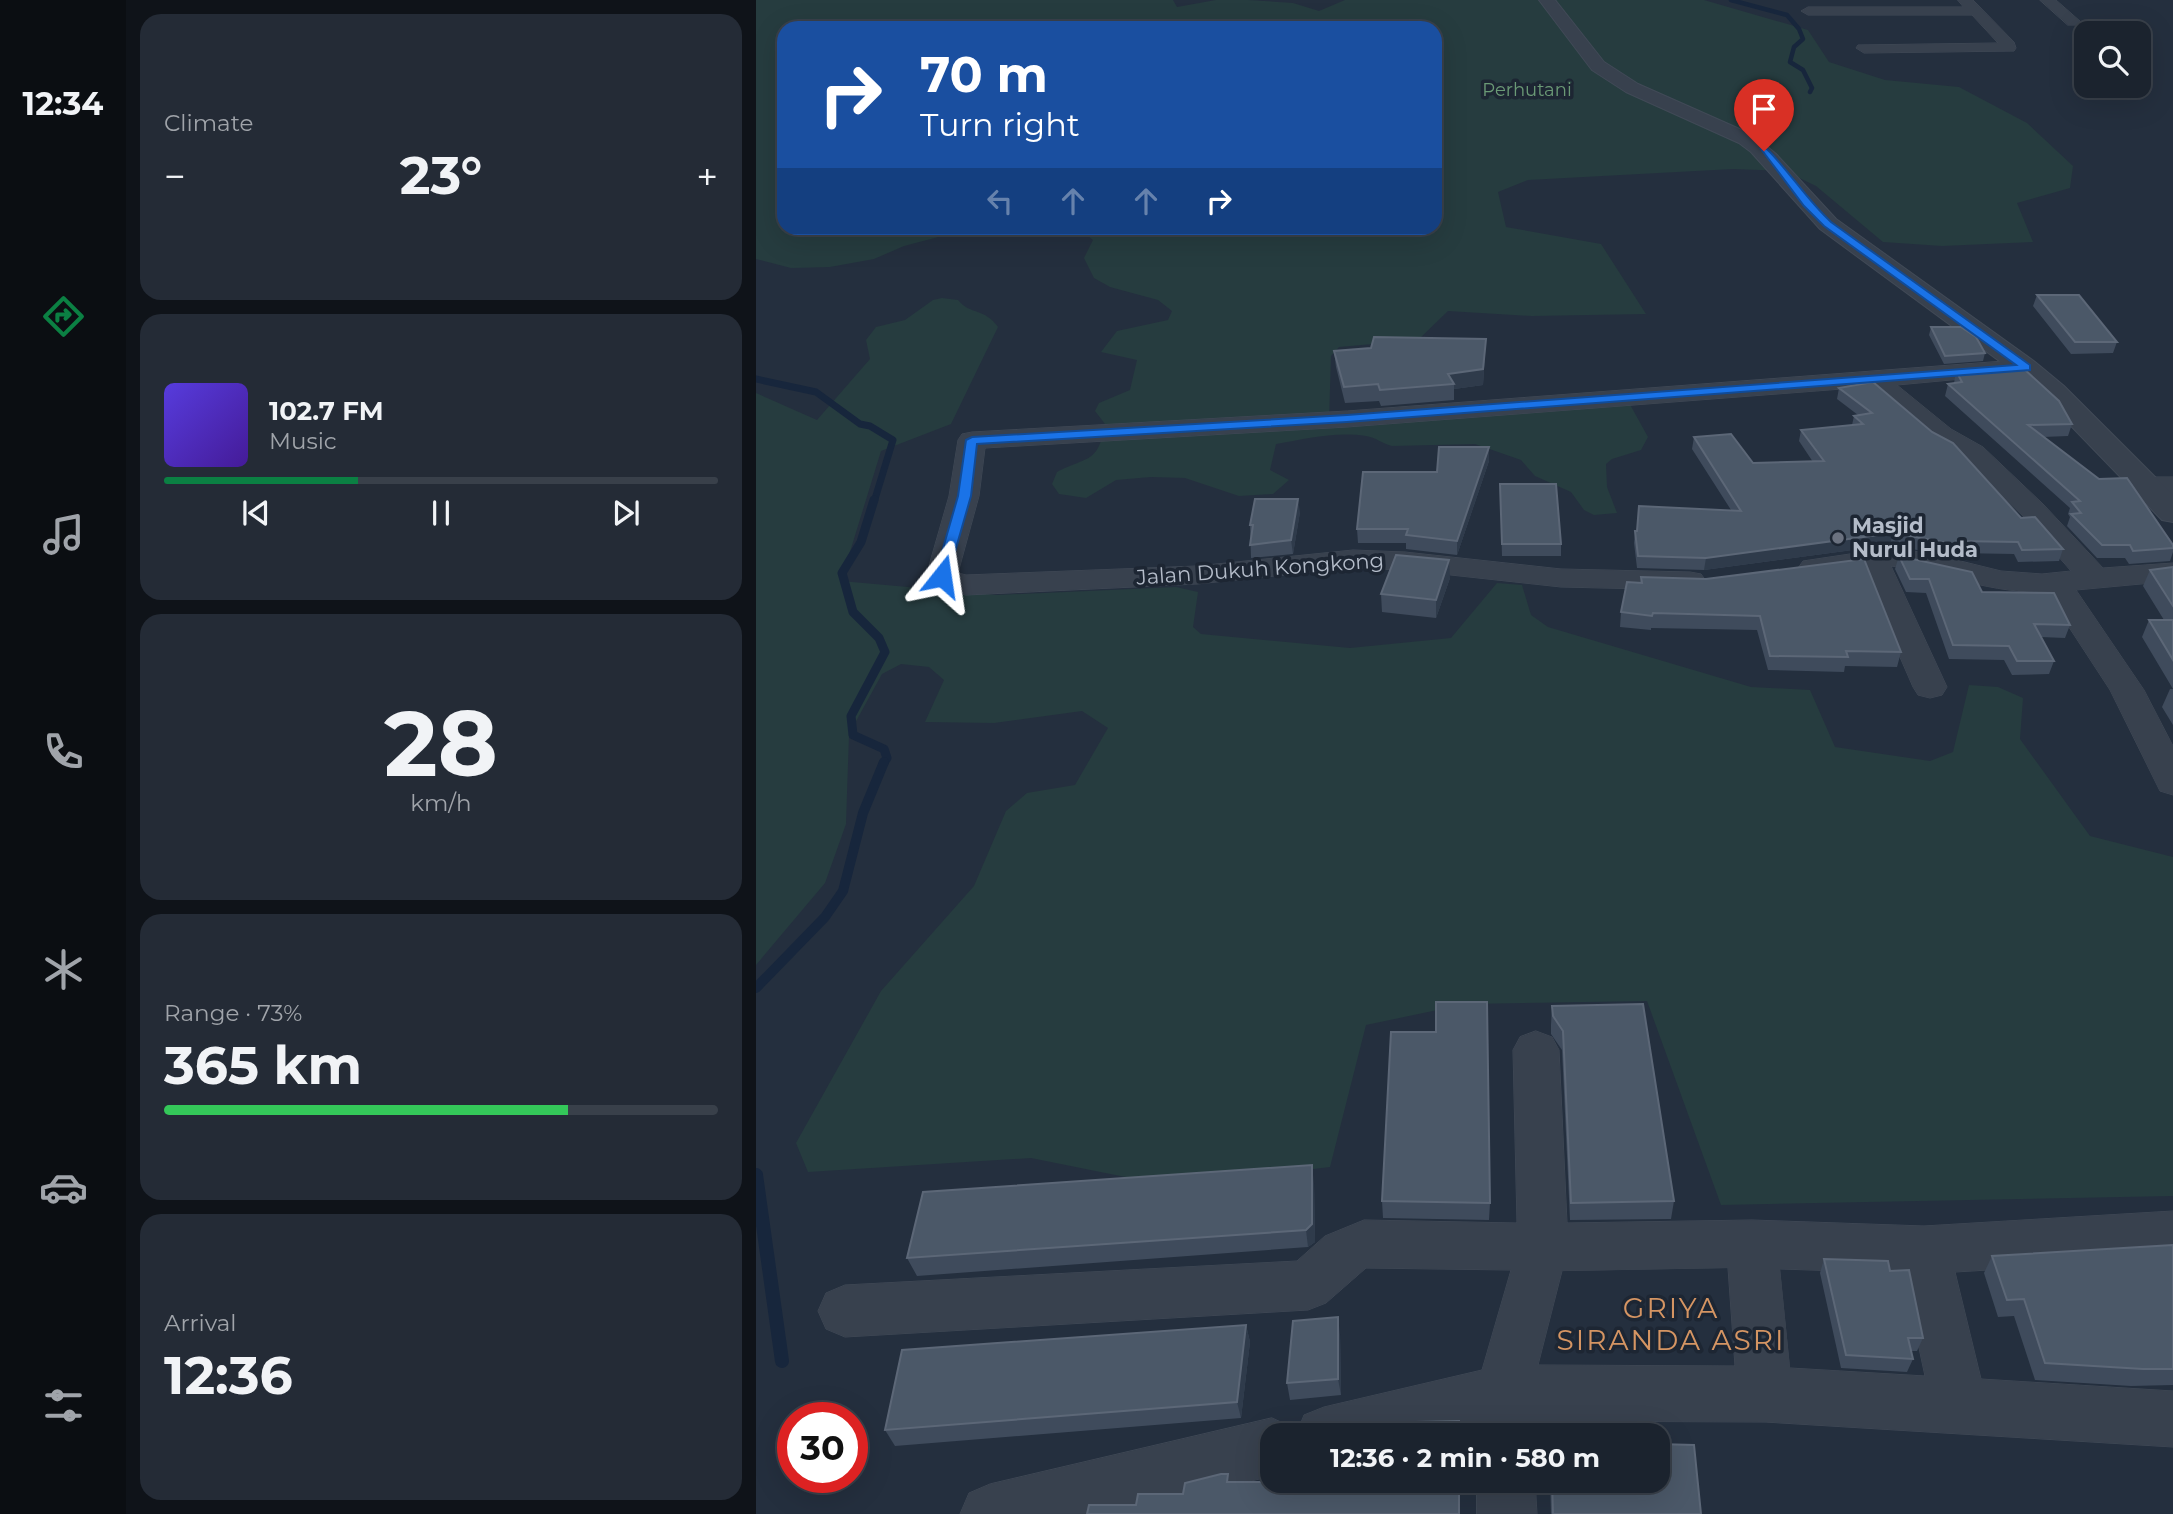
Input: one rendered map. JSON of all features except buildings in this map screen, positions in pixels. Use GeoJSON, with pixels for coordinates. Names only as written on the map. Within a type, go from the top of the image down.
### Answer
{"type":"FeatureCollection","features":[{"type":"Feature","properties":{"kind":"street"},"geometry":{"type":"LineString","coordinates":[[1547,0],[1598,66],[1632,88],[1746,139],[1764,151],[1780,167],[1807,204],[1828,224],[2026,368],[2160,486],[2173,513]]}},
{"type":"Feature","properties":{"kind":"street"},"geometry":{"type":"LineString","coordinates":[[2047,0],[2073,23]]}},
{"type":"Feature","properties":{"kind":"street"},"geometry":{"type":"LineString","coordinates":[[2068,0],[2089,18]]}},
{"type":"Feature","properties":{"kind":"street"},"geometry":{"type":"LineString","coordinates":[[1808,11],[1970,5],[2008,45],[2008,48],[1864,48]]}},
{"type":"Feature","properties":{"kind":"street"},"geometry":{"type":"LineString","coordinates":[[1875,380],[2026,368]]}},
{"type":"Feature","properties":{"kind":"street"},"geometry":{"type":"LineString","coordinates":[[1875,380],[1941,435],[1973,453],[2033,510],[2096,580]]}},
{"type":"Feature","properties":{"kind":"street","name":"Jalan Dukuh Kongkong"},"geometry":{"type":"LineString","coordinates":[[1717,580],[1560,578],[1405,561],[1353,559],[1221,573],[966,585],[951,583],[942,576],[964,496],[972,440],[1334,419],[1875,380]]}},
{"type":"Feature","properties":{"kind":"street"},"geometry":{"type":"LineString","coordinates":[[1782,572],[1890,557],[2001,580],[2056,583],[2173,572]]}},
{"type":"Feature","properties":{"kind":"street"},"geometry":{"type":"LineString","coordinates":[[1873,560],[1930,687]]}},
{"type":"Feature","properties":{"kind":"street"},"geometry":{"type":"LineString","coordinates":[[2056,583],[2127,690],[2173,782]]}},
{"type":"Feature","properties":{"kind":"street"},"geometry":{"type":"LineString","coordinates":[[1504,1414],[1543,1247],[1536,1050]]}},
{"type":"Feature","properties":{"kind":"street"},"geometry":{"type":"LineString","coordinates":[[845,1311],[1308,1285],[1343,1253],[1364,1244],[1543,1247],[1752,1244],[1924,1250],[2173,1235]]}},
{"type":"Feature","properties":{"kind":"street"},"geometry":{"type":"LineString","coordinates":[[1752,1244],[1765,1394]]}},
{"type":"Feature","properties":{"kind":"street"},"geometry":{"type":"LineString","coordinates":[[1924,1250],[1959,1404]]}},
{"type":"Feature","properties":{"kind":"street"},"geometry":{"type":"LineString","coordinates":[[1427,1423],[1504,1414],[1765,1394],[2173,1419]]}},
{"type":"Feature","properties":{"kind":"street"},"geometry":{"type":"LineString","coordinates":[[990,1514],[1260,1450]]}},
{"type":"Feature","properties":{"kind":"street"},"geometry":{"type":"LineString","coordinates":[[1506,1493],[1507,1514]]}},
{"type":"Feature","properties":{"kind":"green space","name":"Perhutani"},"geometry":{"type":"Polygon","coordinates":[[[756,0],[1173,0],[1177,7],[1216,0],[1248,0],[1293,3],[1319,11],[1345,0],[1704,0],[1808,30],[1829,62],[1885,80],[1959,87],[2027,123],[2073,166],[2070,188],[2017,203],[2033,242],[1942,246],[1883,242],[1816,186],[1785,171],[1733,169],[1528,180],[1498,192],[1506,227],[1601,244],[1646,314],[1532,316],[1448,311],[1418,340],[1339,347],[1331,356],[1329,421],[1627,399],[1648,437],[1641,450],[1612,459],[1606,464],[1607,487],[1617,513],[1594,515],[1584,510],[1571,492],[1535,476],[1521,460],[1475,444],[1392,446],[1369,437],[1343,434],[1276,444],[1270,470],[1289,480],[1273,494],[1239,496],[1185,478],[1151,477],[1116,480],[1086,498],[1059,494],[1052,484],[1057,472],[1095,453],[1105,424],[1095,411],[1099,403],[1130,390],[1137,360],[1101,352],[1117,331],[1168,320],[1172,311],[1158,300],[1110,287],[1094,278],[1084,258],[1093,240],[1087,235],[1442,235],[1442,21],[777,21],[777,235],[946,235],[904,246],[874,259],[830,267],[791,268],[756,259],[756,0]]]}},
{"type":"Feature","properties":{"kind":"green space"},"geometry":{"type":"Polygon","coordinates":[[[933,300],[958,300],[967,308],[988,317],[998,327],[951,424],[881,451],[841,581],[997,595],[1176,587],[1198,592],[1193,627],[1201,634],[1350,648],[1451,638],[1497,583],[1522,585],[1531,615],[1548,627],[1751,687],[1810,690],[1835,747],[1930,761],[1953,752],[1969,685],[1998,687],[2023,698],[2020,739],[2090,836],[2173,857],[2173,1196],[1721,1205],[1647,1001],[1466,1004],[1366,1025],[1330,1167],[1170,1186],[1031,1158],[808,1172],[796,1143],[881,991],[974,886],[1006,811],[1027,793],[1075,785],[1108,728],[1082,711],[994,723],[925,722],[944,680],[929,667],[901,664],[882,674],[849,734],[846,824],[825,883],[756,965],[756,393],[817,420],[870,359],[866,340],[876,327],[905,320],[933,300]]]}},
{"type":"Feature","properties":{"kind":"waterway"},"geometry":{"type":"LineString","coordinates":[[1731,0],[1787,15],[1799,29],[1803,39],[1794,47],[1790,62],[1803,70],[1812,88],[1810,92]]}},
{"type":"Feature","properties":{"kind":"waterway"},"geometry":{"type":"LineString","coordinates":[[756,379],[816,392],[860,424],[870,426],[893,440],[874,502]]}},
{"type":"Feature","properties":{"kind":"waterway"},"geometry":{"type":"LineString","coordinates":[[874,500],[861,542],[842,573],[853,612],[879,638],[885,652],[851,716],[853,735],[884,749],[887,758],[883,763]]}},
{"type":"Feature","properties":{"kind":"waterway"},"geometry":{"type":"LineString","coordinates":[[756,988],[825,917],[843,891],[863,813],[883,763]]}},
{"type":"Feature","properties":{"kind":"waterway"},"geometry":{"type":"LineString","coordinates":[[756,1175],[782,1361]]}},
{"type":"Feature","properties":{"kind":"place","name":"Masjid Nurul Huda"},"geometry":{"type":"Point","coordinates":[1838,538]}},
{"type":"Feature","properties":{"kind":"district","name":"GRIYA SIRANDA ASRI"},"geometry":{"type":"Point","coordinates":[1671,1324]}},
{"type":"Feature","properties":{"kind":"route"},"geometry":{"type":"LineString","coordinates":[[942,576],[964,496],[972,440],[1347,419],[2026,368],[1847,240],[1807,204],[1780,167],[1764,151]]}}]}
